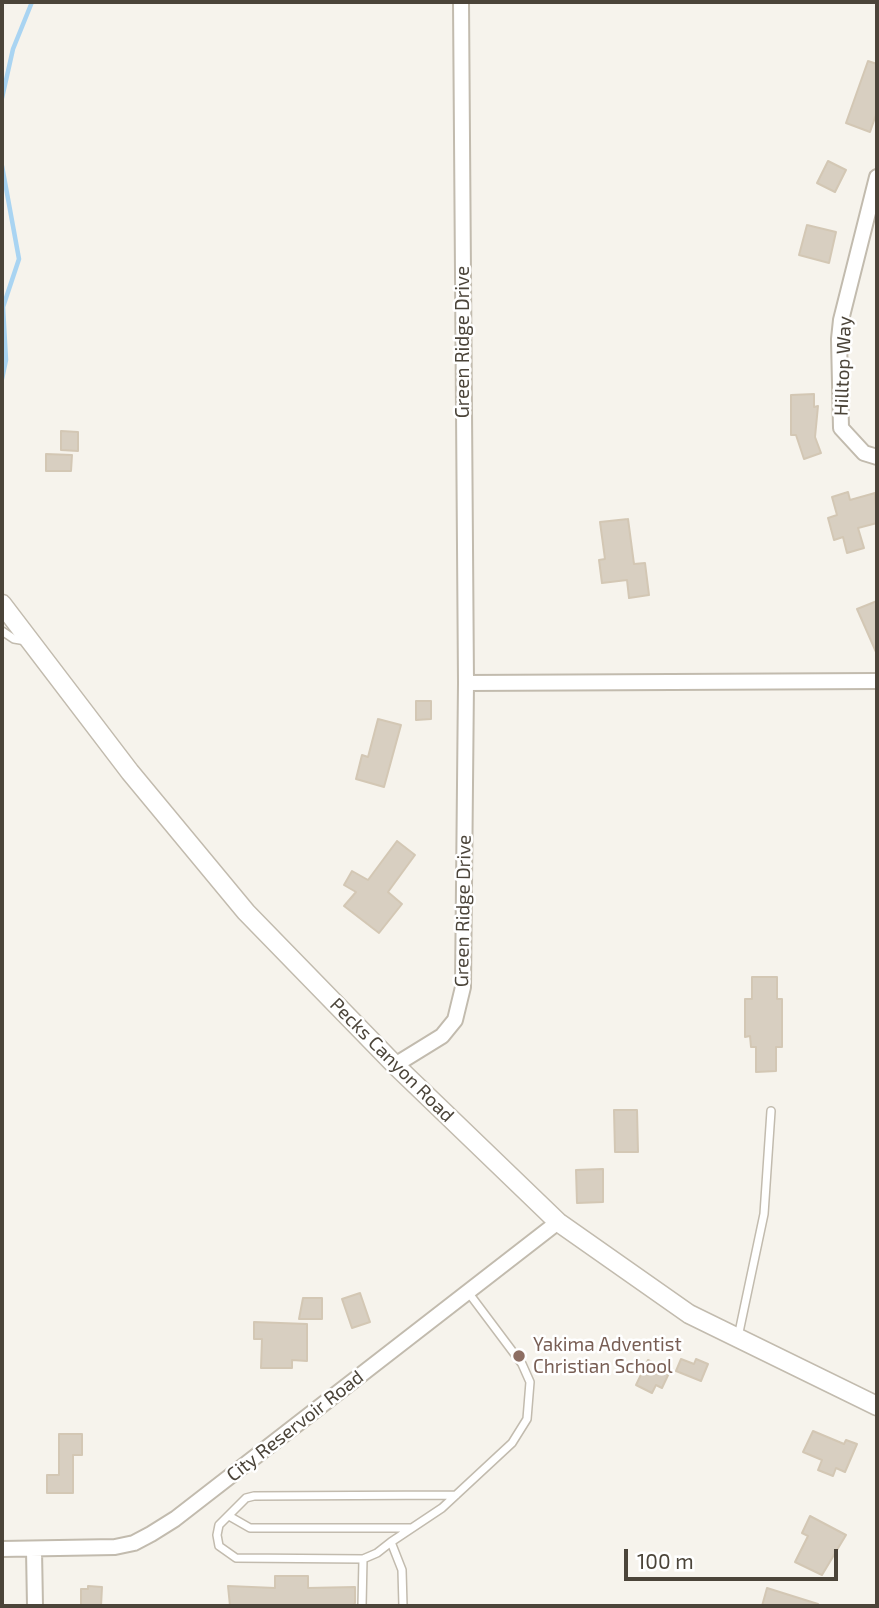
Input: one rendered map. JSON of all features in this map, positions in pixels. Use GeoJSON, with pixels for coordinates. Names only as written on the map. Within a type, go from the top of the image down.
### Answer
{"type":"FeatureCollection","features":[{"type":"Feature","properties":{"kind":"street","name":"Green Ridge Drive"},"geometry":{"type":"LineString","coordinates":[[395,1065],[442,1036],[460,1009],[463,987],[466,683],[461,2]]}},
{"type":"Feature","properties":{"kind":"street","name":"Hilltop Way"},"geometry":{"type":"LineString","coordinates":[[877,177],[841,320],[839,339],[841,428],[864,453],[877,457]]}},
{"type":"Feature","properties":{"kind":"street","name":"Pecks Canyon Road"},"geometry":{"type":"LineString","coordinates":[[2,604],[130,772],[246,912],[395,1065],[558,1222],[690,1314],[877,1406]]}},
{"type":"Feature","properties":{"kind":"street"},"geometry":{"type":"LineString","coordinates":[[466,683],[877,681]]}},
{"type":"Feature","properties":{"kind":"street","name":"City Reservoir Road"},"geometry":{"type":"LineString","coordinates":[[2,1549],[114,1547],[134,1543],[151,1534],[174,1520],[558,1222]]}},
{"type":"Feature","properties":{"kind":"street"},"geometry":{"type":"LineString","coordinates":[[34,1550],[35,1606]]}},
{"type":"Feature","properties":{"kind":"lane"},"geometry":{"type":"LineString","coordinates":[[2,631],[14,639],[31,640]]}},
{"type":"Feature","properties":{"kind":"lane"},"geometry":{"type":"LineString","coordinates":[[738,1338],[764,1214],[771,1111]]}},
{"type":"Feature","properties":{"kind":"lane"},"geometry":{"type":"LineString","coordinates":[[456,1495],[254,1496],[246,1498],[219,1525],[219,1546],[236,1558],[363,1559],[377,1553],[456,1495],[512,1443],[527,1419],[530,1382],[522,1364],[468,1292]]}},
{"type":"Feature","properties":{"kind":"lane"},"geometry":{"type":"LineString","coordinates":[[229,1516],[250,1528],[412,1528]]}},
{"type":"Feature","properties":{"kind":"lane"},"geometry":{"type":"LineString","coordinates":[[391,1542],[402,1570],[403,1606]]}},
{"type":"Feature","properties":{"kind":"lane"},"geometry":{"type":"LineString","coordinates":[[362,1606],[363,1559]]}},
{"type":"Feature","properties":{"kind":"building"},"geometry":{"type":"Polygon","coordinates":[[[868,61],[877,64],[877,112],[870,132],[846,123],[868,61]]]}},
{"type":"Feature","properties":{"kind":"building"},"geometry":{"type":"Polygon","coordinates":[[[828,161],[846,170],[835,192],[817,183],[828,161]]]}},
{"type":"Feature","properties":{"kind":"building"},"geometry":{"type":"Polygon","coordinates":[[[807,225],[836,232],[829,263],[799,255],[807,225]]]}},
{"type":"Feature","properties":{"kind":"building"},"geometry":{"type":"Polygon","coordinates":[[[814,394],[814,407],[818,406],[815,437],[821,453],[804,459],[796,435],[791,435],[791,395],[814,394]]]}},
{"type":"Feature","properties":{"kind":"building"},"geometry":{"type":"Polygon","coordinates":[[[61,431],[78,432],[78,451],[61,450],[61,431]]]}},
{"type":"Feature","properties":{"kind":"building"},"geometry":{"type":"Polygon","coordinates":[[[46,454],[72,455],[71,471],[46,471],[46,454]]]}},
{"type":"Feature","properties":{"kind":"building"},"geometry":{"type":"Polygon","coordinates":[[[848,492],[850,500],[875,493],[877,523],[858,528],[864,548],[847,553],[843,537],[834,540],[828,518],[837,515],[832,497],[848,492]]]}},
{"type":"Feature","properties":{"kind":"building"},"geometry":{"type":"Polygon","coordinates":[[[628,519],[634,564],[645,563],[649,595],[629,598],[627,580],[602,583],[599,560],[605,559],[600,522],[628,519]]]}},
{"type":"Feature","properties":{"kind":"building"},"geometry":{"type":"Polygon","coordinates":[[[877,601],[877,652],[876,652],[857,609],[877,601]]]}},
{"type":"Feature","properties":{"kind":"building"},"geometry":{"type":"Polygon","coordinates":[[[416,701],[431,701],[431,719],[416,720],[416,701]]]}},
{"type":"Feature","properties":{"kind":"building"},"geometry":{"type":"Polygon","coordinates":[[[378,719],[401,725],[384,787],[356,779],[362,755],[368,757],[378,719]]]}},
{"type":"Feature","properties":{"kind":"building"},"geometry":{"type":"Polygon","coordinates":[[[397,841],[415,855],[388,892],[402,904],[379,933],[344,906],[356,892],[344,885],[352,871],[368,880],[397,841]]]}},
{"type":"Feature","properties":{"kind":"building"},"geometry":{"type":"Polygon","coordinates":[[[752,977],[777,977],[777,999],[782,999],[782,1047],[776,1047],[776,1071],[756,1072],[756,1047],[751,1047],[750,1036],[745,1037],[745,999],[752,999],[752,977]]]}},
{"type":"Feature","properties":{"kind":"building"},"geometry":{"type":"Polygon","coordinates":[[[614,1110],[637,1110],[638,1152],[615,1152],[614,1110]]]}},
{"type":"Feature","properties":{"kind":"building"},"geometry":{"type":"Polygon","coordinates":[[[603,1169],[603,1202],[577,1203],[576,1170],[603,1169]]]}},
{"type":"Feature","properties":{"kind":"building"},"geometry":{"type":"Polygon","coordinates":[[[360,1293],[370,1322],[352,1328],[342,1299],[360,1293]]]}},
{"type":"Feature","properties":{"kind":"building"},"geometry":{"type":"Polygon","coordinates":[[[303,1298],[322,1298],[322,1319],[299,1319],[303,1298]]]}},
{"type":"Feature","properties":{"kind":"building"},"geometry":{"type":"Polygon","coordinates":[[[254,1322],[307,1324],[307,1361],[292,1360],[292,1368],[261,1368],[262,1339],[254,1339],[254,1322]]]}},
{"type":"Feature","properties":{"kind":"building"},"geometry":{"type":"Polygon","coordinates":[[[681,1359],[694,1364],[696,1359],[708,1364],[701,1381],[676,1371],[681,1359]]]}},
{"type":"Feature","properties":{"kind":"building"},"geometry":{"type":"Polygon","coordinates":[[[648,1360],[670,1371],[662,1388],[656,1385],[652,1393],[636,1385],[648,1360]]]}},
{"type":"Feature","properties":{"kind":"building"},"geometry":{"type":"Polygon","coordinates":[[[813,1431],[844,1444],[846,1440],[857,1444],[845,1472],[836,1468],[833,1476],[818,1470],[822,1460],[803,1452],[813,1431]]]}},
{"type":"Feature","properties":{"kind":"building"},"geometry":{"type":"Polygon","coordinates":[[[59,1434],[82,1434],[82,1455],[73,1455],[73,1493],[47,1493],[47,1475],[59,1475],[59,1434]]]}},
{"type":"Feature","properties":{"kind":"building"},"geometry":{"type":"Polygon","coordinates":[[[810,1516],[846,1535],[822,1575],[795,1562],[808,1536],[802,1533],[810,1516]]]}},
{"type":"Feature","properties":{"kind":"building"},"geometry":{"type":"Polygon","coordinates":[[[275,1576],[308,1576],[308,1588],[355,1587],[355,1603],[353,1606],[230,1606],[228,1586],[275,1588],[275,1576]]]}},
{"type":"Feature","properties":{"kind":"building"},"geometry":{"type":"Polygon","coordinates":[[[88,1586],[102,1587],[101,1606],[81,1606],[81,1589],[88,1589],[88,1586]]]}},
{"type":"Feature","properties":{"kind":"building"},"geometry":{"type":"Polygon","coordinates":[[[767,1588],[818,1604],[818,1606],[762,1606],[767,1588]]]}},
{"type":"Feature","properties":{"kind":"waterway"},"geometry":{"type":"LineString","coordinates":[[2,98],[13,49],[32,2]]}},
{"type":"Feature","properties":{"kind":"waterway"},"geometry":{"type":"LineString","coordinates":[[2,166],[19,259],[3,307],[6,360],[2,379]]}},
{"type":"Feature","properties":{"kind":"place","name":"Yakima Adventist Christian School"},"geometry":{"type":"Point","coordinates":[519,1356]}}]}
